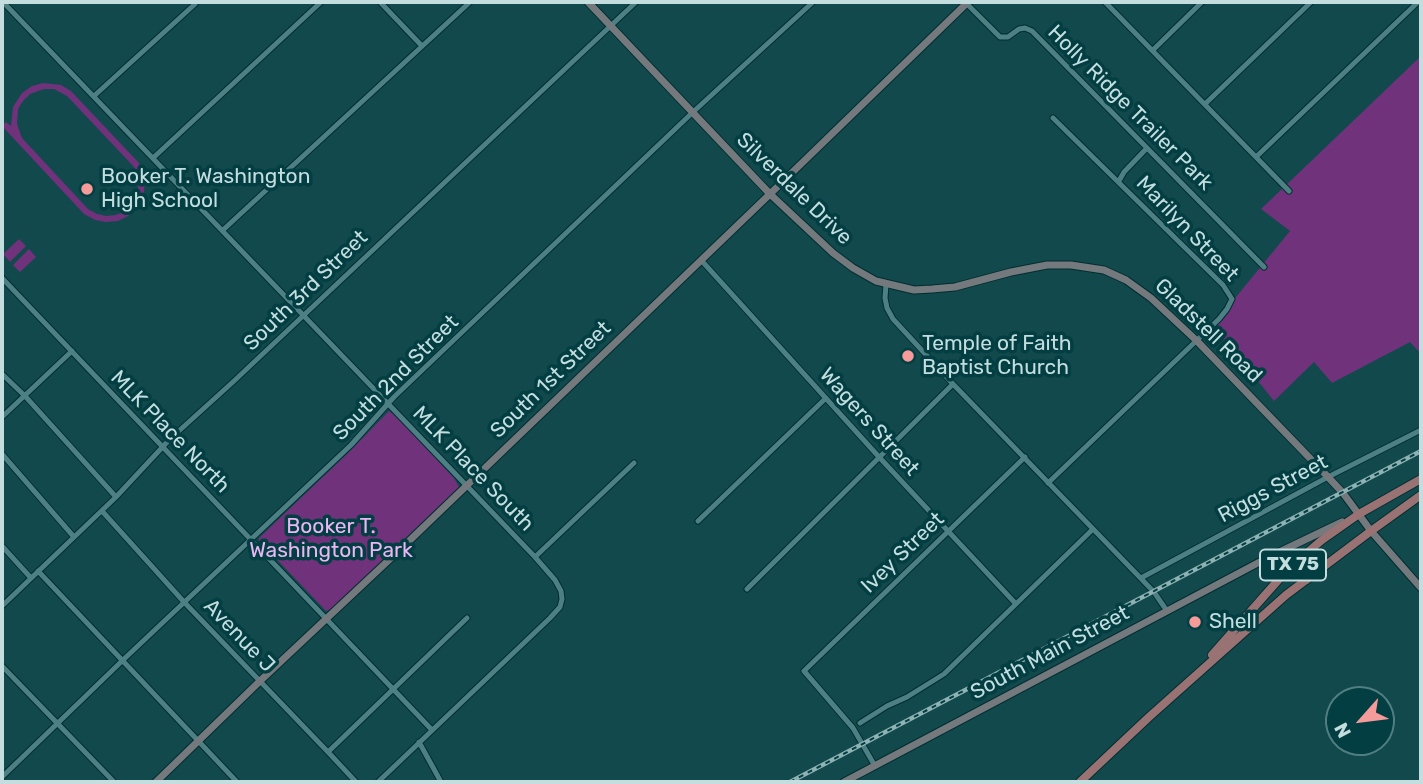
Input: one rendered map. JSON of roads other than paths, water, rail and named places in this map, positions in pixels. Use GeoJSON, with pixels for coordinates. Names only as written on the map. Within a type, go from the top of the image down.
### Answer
{"type":"FeatureCollection","features":[{"type":"Feature","properties":{"kind":"main road","name":"TX 75"},"geometry":{"type":"LineString","coordinates":[[1189,681],[1288,569],[1322,540],[1359,514],[1421,479]]}},
{"type":"Feature","properties":{"kind":"main road","name":"TX 75"},"geometry":{"type":"LineString","coordinates":[[1080,782],[1286,595],[1421,495]]}},
{"type":"Feature","properties":{"kind":"street","name":"MLK Place South"},"geometry":{"type":"LineString","coordinates":[[3,2],[555,580],[561,591],[560,607],[432,730]]}},
{"type":"Feature","properties":{"kind":"street"},"geometry":{"type":"LineString","coordinates":[[153,158],[321,2]]}},
{"type":"Feature","properties":{"kind":"street"},"geometry":{"type":"LineString","coordinates":[[380,2],[422,46]]}},
{"type":"Feature","properties":{"kind":"street"},"geometry":{"type":"LineString","coordinates":[[223,230],[470,2]]}},
{"type":"Feature","properties":{"kind":"street","name":"Silverdale Drive"},"geometry":{"type":"LineString","coordinates":[[588,2],[770,194],[833,253],[853,268],[886,284]]}},
{"type":"Feature","properties":{"kind":"street","name":"South 3rd Street"},"geometry":{"type":"LineString","coordinates":[[2,606],[102,511],[170,439],[636,2]]}},
{"type":"Feature","properties":{"kind":"street","name":"South 2nd Street"},"geometry":{"type":"LineString","coordinates":[[2,776],[351,445],[388,404],[692,113],[813,2]]}},
{"type":"Feature","properties":{"kind":"street"},"geometry":{"type":"LineString","coordinates":[[1105,2],[1289,191]]}},
{"type":"Feature","properties":{"kind":"street"},"geometry":{"type":"LineString","coordinates":[[1153,50],[1202,2]]}},
{"type":"Feature","properties":{"kind":"street"},"geometry":{"type":"LineString","coordinates":[[1205,104],[1311,2]]}},
{"type":"Feature","properties":{"kind":"street"},"geometry":{"type":"LineString","coordinates":[[1256,157],[1418,2]]}},
{"type":"Feature","properties":{"kind":"street","name":"Holly Ridge Trailer Park"},"geometry":{"type":"LineString","coordinates":[[967,3],[1000,37],[1008,37],[1019,29],[1032,31],[1264,267]]}},
{"type":"Feature","properties":{"kind":"street","name":"South 1st Street"},"geometry":{"type":"LineString","coordinates":[[156,782],[967,3]]}},
{"type":"Feature","properties":{"kind":"street"},"geometry":{"type":"LineString","coordinates":[[94,96],[195,4]]}},
{"type":"Feature","properties":{"kind":"street","name":"Marilyn Street"},"geometry":{"type":"LineString","coordinates":[[1048,483],[1219,319],[1232,299],[1223,285],[1053,118]]}},
{"type":"Feature","properties":{"kind":"street"},"geometry":{"type":"LineString","coordinates":[[1119,181],[1147,148]]}},
{"type":"Feature","properties":{"kind":"street","name":"Wagers Street"},"geometry":{"type":"LineString","coordinates":[[701,260],[1016,604]]}},
{"type":"Feature","properties":{"kind":"street","name":"Gladstell Road"},"geometry":{"type":"LineString","coordinates":[[886,284],[914,290],[955,287],[1011,272],[1070,264],[1104,270],[1126,280],[1151,298],[1197,341],[1328,477],[1421,588]]}},
{"type":"Feature","properties":{"kind":"street","name":"MLK Place North"},"geometry":{"type":"LineString","coordinates":[[2,278],[432,730]]}},
{"type":"Feature","properties":{"kind":"street"},"geometry":{"type":"LineString","coordinates":[[886,284],[887,309],[893,318],[953,384],[1141,578],[1167,611]]}},
{"type":"Feature","properties":{"kind":"street"},"geometry":{"type":"LineString","coordinates":[[2,417],[72,351]]}},
{"type":"Feature","properties":{"kind":"street"},"geometry":{"type":"LineString","coordinates":[[2,374],[116,497]]}},
{"type":"Feature","properties":{"kind":"street"},"geometry":{"type":"LineString","coordinates":[[747,589],[953,384]]}},
{"type":"Feature","properties":{"kind":"street"},"geometry":{"type":"LineString","coordinates":[[698,522],[826,398]]}},
{"type":"Feature","properties":{"kind":"street","name":"Riggs Street"},"geometry":{"type":"LineString","coordinates":[[1141,578],[1421,430]]}},
{"type":"Feature","properties":{"kind":"street"},"geometry":{"type":"LineString","coordinates":[[2,454],[74,537]]}},
{"type":"Feature","properties":{"kind":"street","name":"Ivey Street"},"geometry":{"type":"LineString","coordinates":[[875,766],[853,728],[804,671],[1025,457]]}},
{"type":"Feature","properties":{"kind":"street"},"geometry":{"type":"LineString","coordinates":[[535,557],[634,463]]}},
{"type":"Feature","properties":{"kind":"street","name":"Avenue J"},"geometry":{"type":"LineString","coordinates":[[102,511],[184,602],[356,782]]}},
{"type":"Feature","properties":{"kind":"street","name":"South Main Street"},"geometry":{"type":"LineString","coordinates":[[844,782],[1272,556],[1359,514]]}},
{"type":"Feature","properties":{"kind":"street"},"geometry":{"type":"LineString","coordinates":[[860,723],[944,674],[1093,528]]}},
{"type":"Feature","properties":{"kind":"street"},"geometry":{"type":"LineString","coordinates":[[2,546],[31,578]]}},
{"type":"Feature","properties":{"kind":"street"},"geometry":{"type":"LineString","coordinates":[[1272,556],[1307,580]]}},
{"type":"Feature","properties":{"kind":"street"},"geometry":{"type":"LineString","coordinates":[[38,571],[237,782]]}},
{"type":"Feature","properties":{"kind":"street"},"geometry":{"type":"LineString","coordinates":[[328,752],[467,618]]}},
{"type":"Feature","properties":{"kind":"street"},"geometry":{"type":"LineString","coordinates":[[2,666],[114,782]]}},
{"type":"Feature","properties":{"kind":"street"},"geometry":{"type":"LineString","coordinates":[[378,782],[432,730]]}},
{"type":"Feature","properties":{"kind":"street"},"geometry":{"type":"LineString","coordinates":[[419,742],[441,782]]}},
{"type":"Feature","properties":{"kind":"railway"},"geometry":{"type":"LineString","coordinates":[[790,782],[1421,451]]}},
{"type":"Feature","properties":{"kind":"place","name":"Booker T. Washington High School"},"geometry":{"type":"Point","coordinates":[87,189]}},
{"type":"Feature","properties":{"kind":"place","name":"Temple of Faith Baptist Church"},"geometry":{"type":"Point","coordinates":[908,356]}},
{"type":"Feature","properties":{"kind":"place","name":"Shell"},"geometry":{"type":"Point","coordinates":[1195,622]}},
{"type":"Feature","properties":{"kind":"park label","name":"Booker T. Washington Park"},"geometry":{"type":"Point","coordinates":[331,539]}}]}
